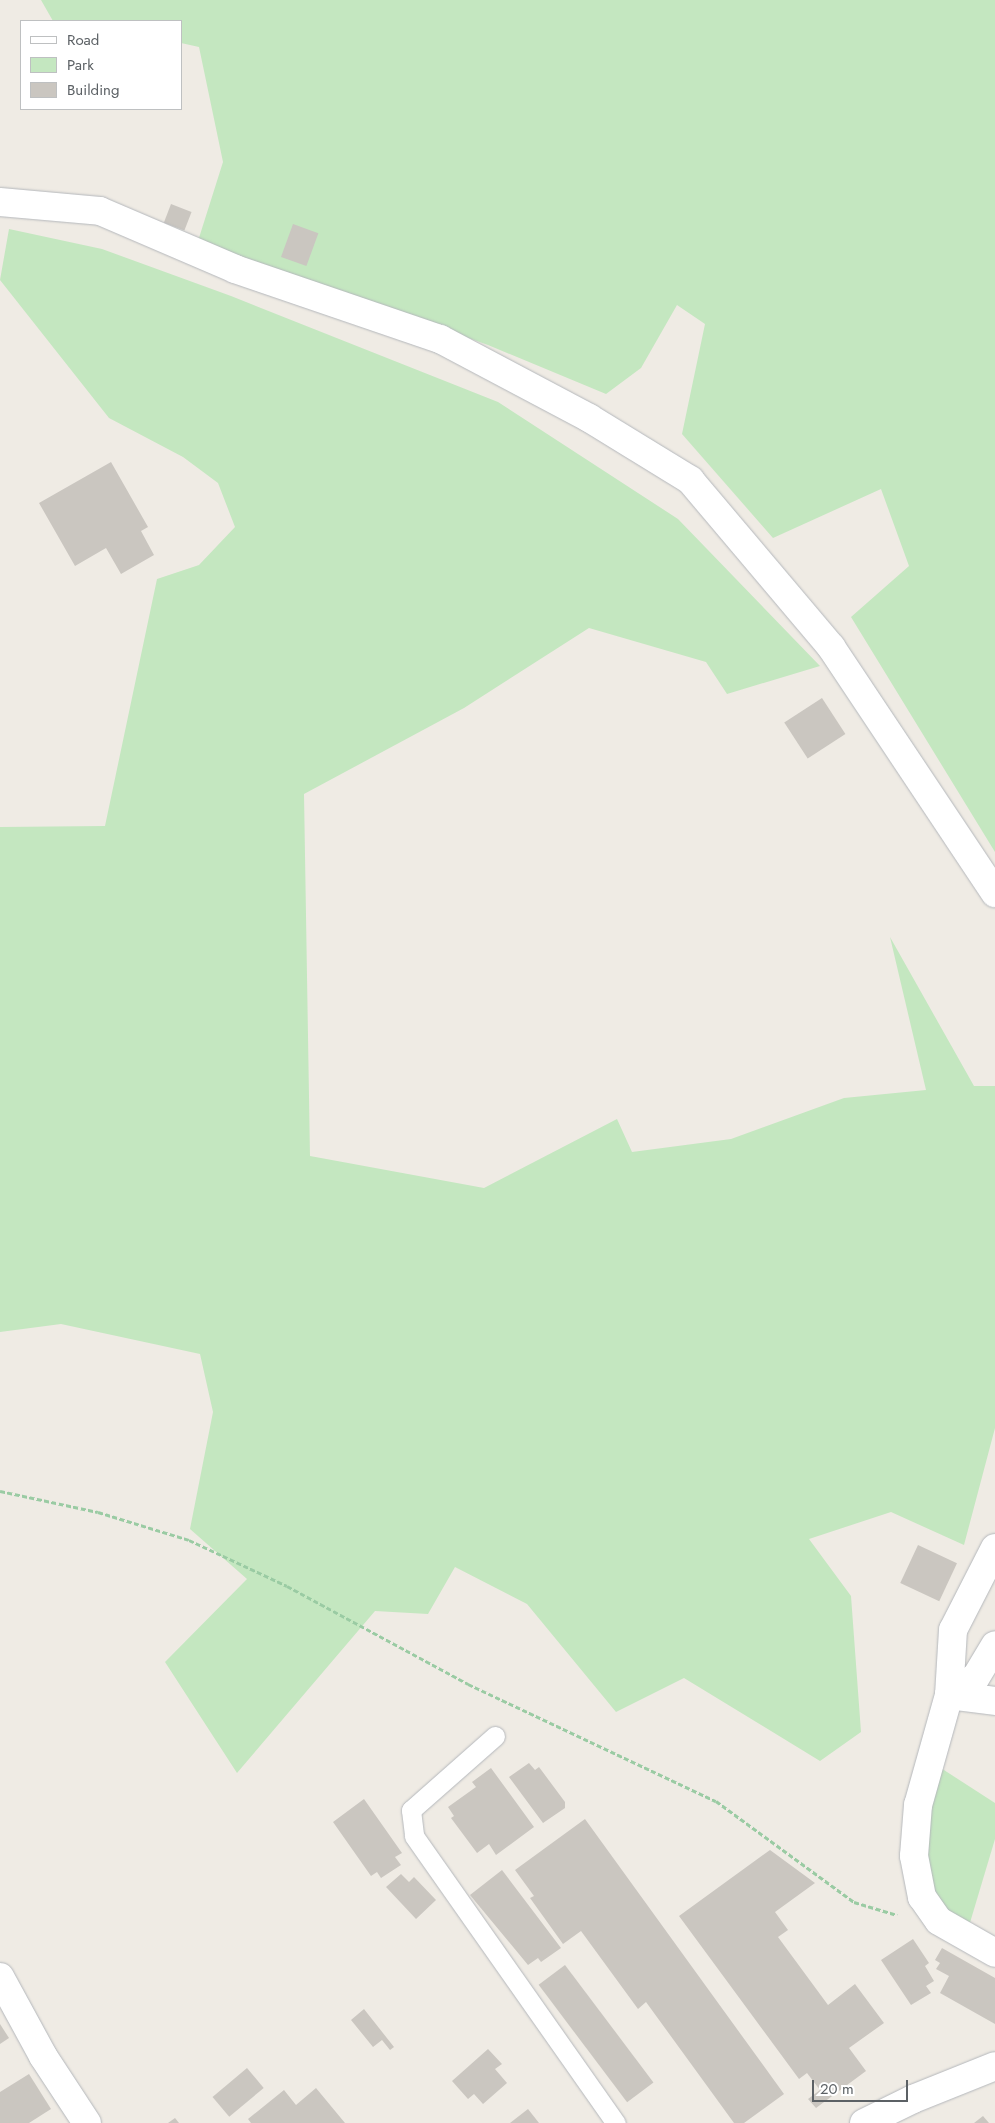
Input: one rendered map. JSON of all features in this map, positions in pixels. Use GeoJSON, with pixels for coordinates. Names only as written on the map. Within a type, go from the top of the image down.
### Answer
{"type":"FeatureCollection","features":[{"type":"Feature","properties":{"kind":"street"},"geometry":{"type":"LineString","coordinates":[[0,202],[100,211],[235,268],[440,339],[589,418],[690,480],[831,647],[995,893]]}},
{"type":"Feature","properties":{"kind":"street"},"geometry":{"type":"LineString","coordinates":[[995,1548],[953,1630],[949,1695],[918,1805],[914,1856],[922,1898],[939,1921],[995,1953]]}},
{"type":"Feature","properties":{"kind":"street"},"geometry":{"type":"LineString","coordinates":[[949,1695],[976,1677],[995,1645]]}},
{"type":"Feature","properties":{"kind":"street"},"geometry":{"type":"LineString","coordinates":[[949,1695],[995,1701]]}},
{"type":"Feature","properties":{"kind":"street"},"geometry":{"type":"LineString","coordinates":[[0,1977],[43,2056],[87,2123]]}},
{"type":"Feature","properties":{"kind":"street"},"geometry":{"type":"LineString","coordinates":[[864,2123],[995,2066]]}},
{"type":"Feature","properties":{"kind":"lane"},"geometry":{"type":"LineString","coordinates":[[495,1736],[411,1810],[414,1836],[616,2123]]}},
{"type":"Feature","properties":{"kind":"path"},"geometry":{"type":"LineString","coordinates":[[0,1491],[98,1512],[189,1540],[287,1586],[468,1684],[716,1801],[854,1902],[910,1920],[939,1921]]}},
{"type":"Feature","properties":{"kind":"green space"},"geometry":{"type":"Polygon","coordinates":[[[41,0],[995,0],[995,852],[851,617],[909,566],[881,489],[773,538],[682,434],[705,324],[677,305],[641,368],[606,394],[488,345],[198,241],[223,162],[199,47],[182,43],[182,20],[52,20],[41,0]]]}},
{"type":"Feature","properties":{"kind":"green space"},"geometry":{"type":"Polygon","coordinates":[[[9,229],[102,249],[231,296],[498,402],[678,519],[820,666],[727,694],[706,662],[589,628],[464,708],[304,794],[310,1156],[484,1188],[617,1119],[632,1152],[731,1139],[844,1098],[926,1090],[890,937],[974,1086],[995,1086],[995,1428],[964,1545],[891,1512],[809,1539],[851,1596],[861,1732],[820,1761],[684,1678],[616,1712],[527,1604],[455,1567],[428,1614],[375,1611],[237,1773],[165,1662],[247,1579],[190,1529],[213,1412],[200,1354],[61,1324],[0,1332],[0,827],[105,826],[157,579],[199,565],[235,527],[218,483],[183,457],[109,418],[0,280],[9,229]]]}},
{"type":"Feature","properties":{"kind":"green space"},"geometry":{"type":"Polygon","coordinates":[[[930,1761],[995,1803],[995,1839],[966,1936],[939,1921],[914,1856],[930,1761]]]}},
{"type":"Feature","properties":{"kind":"building"},"geometry":{"type":"Polygon","coordinates":[[[171,204],[192,212],[184,231],[164,223],[171,204]]]}},
{"type":"Feature","properties":{"kind":"building"},"geometry":{"type":"Polygon","coordinates":[[[293,224],[318,233],[306,266],[281,257],[293,224]]]}},
{"type":"Feature","properties":{"kind":"building"},"geometry":{"type":"Polygon","coordinates":[[[111,462],[148,527],[141,531],[154,555],[121,574],[106,548],[75,566],[39,503],[111,462]]]}},
{"type":"Feature","properties":{"kind":"building"},"geometry":{"type":"Polygon","coordinates":[[[822,698],[845,734],[808,759],[784,723],[822,698]]]}},
{"type":"Feature","properties":{"kind":"building"},"geometry":{"type":"Polygon","coordinates":[[[918,1545],[957,1563],[939,1601],[900,1583],[918,1545]]]}},
{"type":"Feature","properties":{"kind":"building"},"geometry":{"type":"Polygon","coordinates":[[[529,1763],[535,1770],[539,1767],[565,1802],[565,1808],[543,1823],[509,1777],[529,1763]]]}},
{"type":"Feature","properties":{"kind":"building"},"geometry":{"type":"Polygon","coordinates":[[[491,1768],[534,1827],[496,1855],[489,1844],[477,1853],[451,1818],[454,1816],[448,1807],[476,1787],[472,1782],[491,1768]]]}},
{"type":"Feature","properties":{"kind":"building"},"geometry":{"type":"Polygon","coordinates":[[[364,1799],[402,1853],[395,1857],[401,1865],[381,1878],[377,1872],[371,1876],[333,1822],[364,1799]]]}},
{"type":"Feature","properties":{"kind":"building"},"geometry":{"type":"Polygon","coordinates":[[[585,1819],[784,2094],[744,2123],[734,2123],[646,2002],[638,2009],[581,1931],[563,1944],[530,1898],[534,1896],[515,1870],[585,1819]]]}},
{"type":"Feature","properties":{"kind":"building"},"geometry":{"type":"Polygon","coordinates":[[[770,1850],[815,1883],[775,1912],[788,1930],[778,1937],[828,2005],[855,1984],[884,2023],[849,2048],[866,2071],[816,2108],[808,2099],[820,2090],[807,2073],[799,2079],[679,1916],[770,1850]]]}},
{"type":"Feature","properties":{"kind":"building"},"geometry":{"type":"Polygon","coordinates":[[[502,1870],[561,1948],[541,1962],[538,1958],[528,1965],[470,1895],[502,1870]]]}},
{"type":"Feature","properties":{"kind":"building"},"geometry":{"type":"Polygon","coordinates":[[[401,1874],[409,1882],[414,1877],[436,1900],[416,1919],[386,1887],[401,1874]]]}},
{"type":"Feature","properties":{"kind":"building"},"geometry":{"type":"Polygon","coordinates":[[[913,1939],[929,1963],[925,1966],[934,1981],[926,1986],[931,1993],[911,2005],[881,1960],[913,1939]]]}},
{"type":"Feature","properties":{"kind":"building"},"geometry":{"type":"Polygon","coordinates":[[[942,1948],[995,1978],[995,2024],[940,1993],[949,1976],[936,1969],[940,1963],[935,1960],[942,1948]]]}},
{"type":"Feature","properties":{"kind":"building"},"geometry":{"type":"Polygon","coordinates":[[[565,1965],[653,2082],[627,2102],[539,1985],[565,1965]]]}},
{"type":"Feature","properties":{"kind":"building"},"geometry":{"type":"Polygon","coordinates":[[[364,2009],[394,2047],[390,2050],[382,2040],[373,2047],[351,2020],[364,2009]]]}},
{"type":"Feature","properties":{"kind":"building"},"geometry":{"type":"Polygon","coordinates":[[[0,2024],[9,2038],[0,2044],[0,2024]]]}},
{"type":"Feature","properties":{"kind":"building"},"geometry":{"type":"Polygon","coordinates":[[[488,2049],[502,2064],[495,2069],[507,2083],[483,2104],[474,2094],[468,2099],[452,2081],[488,2049]]]}},
{"type":"Feature","properties":{"kind":"building"},"geometry":{"type":"Polygon","coordinates":[[[247,2068],[264,2088],[229,2117],[213,2097],[247,2068]]]}},
{"type":"Feature","properties":{"kind":"building"},"geometry":{"type":"Polygon","coordinates":[[[29,2074],[51,2109],[29,2123],[0,2123],[0,2092],[29,2074]]]}},
{"type":"Feature","properties":{"kind":"building"},"geometry":{"type":"Polygon","coordinates":[[[316,2088],[345,2123],[251,2123],[248,2119],[284,2090],[296,2105],[316,2088]]]}},
{"type":"Feature","properties":{"kind":"building"},"geometry":{"type":"Polygon","coordinates":[[[528,2109],[539,2123],[510,2123],[528,2109]]]}},
{"type":"Feature","properties":{"kind":"building"},"geometry":{"type":"Polygon","coordinates":[[[983,2116],[989,2123],[974,2123],[983,2116]]]}},
{"type":"Feature","properties":{"kind":"building"},"geometry":{"type":"Polygon","coordinates":[[[175,2118],[179,2123],[168,2123],[175,2118]]]}}]}
